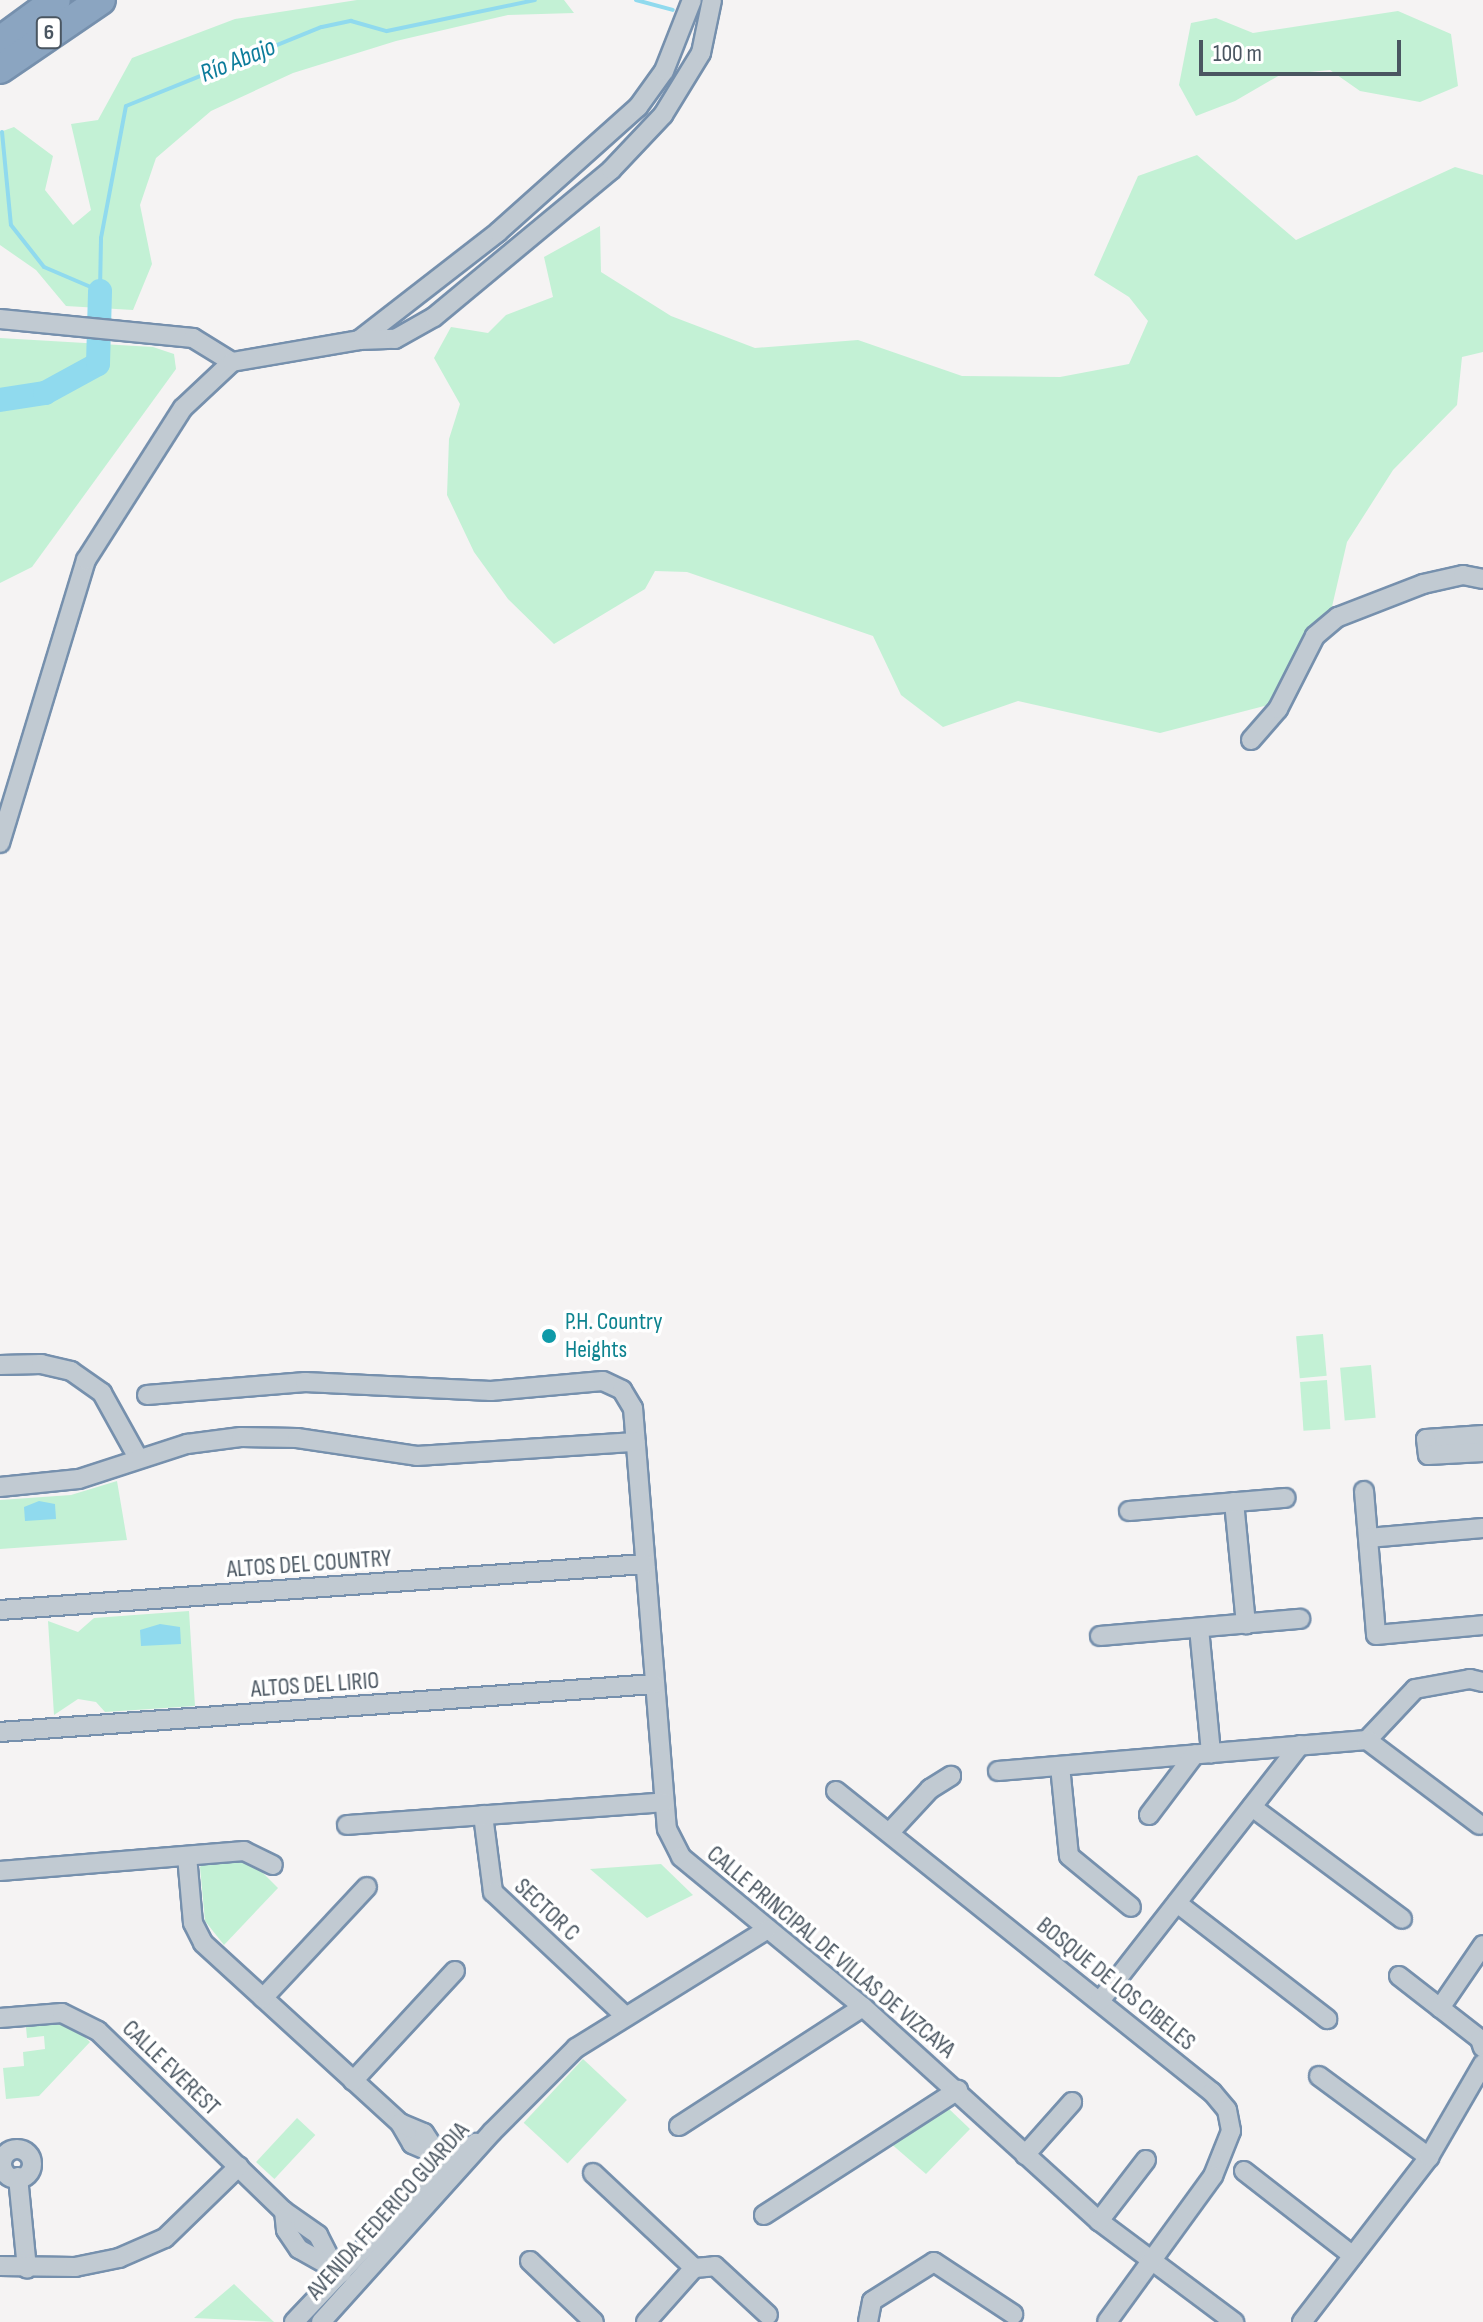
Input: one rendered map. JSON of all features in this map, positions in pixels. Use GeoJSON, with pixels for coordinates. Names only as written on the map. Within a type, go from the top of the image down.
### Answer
{"type":"FeatureCollection","features":[{"type":"Feature","properties":{"kind":"highway","name":"6"},"geometry":{"type":"LineString","coordinates":[[0,41],[56,0]]}},
{"type":"Feature","properties":{"kind":"highway","name":"6"},"geometry":{"type":"LineString","coordinates":[[0,69],[101,0]]}},
{"type":"Feature","properties":{"kind":"street"},"geometry":{"type":"LineString","coordinates":[[359,340],[498,232],[638,107],[664,71],[692,0]]}},
{"type":"Feature","properties":{"kind":"street"},"geometry":{"type":"LineString","coordinates":[[0,843],[86,560],[183,408],[232,362],[359,340],[395,339],[434,317],[611,170],[663,115],[694,68],[706,39],[712,0]]}},
{"type":"Feature","properties":{"kind":"street"},"geometry":{"type":"LineString","coordinates":[[0,319],[118,328],[193,338],[232,362]]}},
{"type":"Feature","properties":{"kind":"street"},"geometry":{"type":"LineString","coordinates":[[1251,740],[1278,709],[1315,636],[1338,617],[1423,584],[1463,575],[1483,579]]}},
{"type":"Feature","properties":{"kind":"street"},"geometry":{"type":"LineString","coordinates":[[0,1365],[41,1364],[71,1371],[102,1393],[138,1458]]}},
{"type":"Feature","properties":{"kind":"street","name":"CALLE PRINCIPAL DE VILLAS DE VIZCAYA"},"geometry":{"type":"LineString","coordinates":[[147,1395],[305,1382],[491,1391],[603,1381],[622,1390],[633,1408],[667,1829],[681,1857],[863,2007],[1099,2221],[1234,2322]]}},
{"type":"Feature","properties":{"kind":"street"},"geometry":{"type":"LineString","coordinates":[[1483,1435],[1426,1439],[1428,1455],[1483,1452]]}},
{"type":"Feature","properties":{"kind":"street"},"geometry":{"type":"LineString","coordinates":[[0,1487],[79,1479],[187,1444],[241,1437],[297,1438],[417,1456],[636,1442]]}},
{"type":"Feature","properties":{"kind":"street"},"geometry":{"type":"LineString","coordinates":[[1364,1491],[1376,1635],[1483,1625]]}},
{"type":"Feature","properties":{"kind":"street"},"geometry":{"type":"LineString","coordinates":[[1129,1511],[1285,1498]]}},
{"type":"Feature","properties":{"kind":"street"},"geometry":{"type":"LineString","coordinates":[[1234,1502],[1246,1624]]}},
{"type":"Feature","properties":{"kind":"street"},"geometry":{"type":"LineString","coordinates":[[1368,1538],[1483,1528]]}},
{"type":"Feature","properties":{"kind":"street","name":"ALTOS DEL COUNTRY"},"geometry":{"type":"LineString","coordinates":[[0,1610],[645,1564]]}},
{"type":"Feature","properties":{"kind":"street"},"geometry":{"type":"LineString","coordinates":[[1100,1636],[1300,1619]]}},
{"type":"Feature","properties":{"kind":"street"},"geometry":{"type":"LineString","coordinates":[[1149,1815],[1203,1754],[1199,1628]]}},
{"type":"Feature","properties":{"kind":"street"},"geometry":{"type":"LineString","coordinates":[[1367,1740],[1415,1689],[1470,1679],[1483,1682]]}},
{"type":"Feature","properties":{"kind":"street","name":"ALTOS DEL LIRIO"},"geometry":{"type":"LineString","coordinates":[[0,1732],[654,1684]]}},
{"type":"Feature","properties":{"kind":"street"},"geometry":{"type":"LineString","coordinates":[[998,1771],[1367,1740],[1480,1825]]}},
{"type":"Feature","properties":{"kind":"street"},"geometry":{"type":"LineString","coordinates":[[1100,2001],[1300,1745]]}},
{"type":"Feature","properties":{"kind":"street"},"geometry":{"type":"LineString","coordinates":[[1256,1749],[1285,1765]]}},
{"type":"Feature","properties":{"kind":"street"},"geometry":{"type":"LineString","coordinates":[[1060,1766],[1069,1856],[1131,1907]]}},
{"type":"Feature","properties":{"kind":"street"},"geometry":{"type":"LineString","coordinates":[[890,1832],[930,1789],[951,1776]]}},
{"type":"Feature","properties":{"kind":"street","name":"BOSQUE DE LOS CIBELES"},"geometry":{"type":"LineString","coordinates":[[836,1791],[1100,2001],[1227,2110],[1231,2131],[1213,2176],[1107,2322]]}},
{"type":"Feature","properties":{"kind":"street"},"geometry":{"type":"LineString","coordinates":[[347,1825],[664,1802]]}},
{"type":"Feature","properties":{"kind":"street"},"geometry":{"type":"LineString","coordinates":[[1252,1807],[1402,1919]]}},
{"type":"Feature","properties":{"kind":"street","name":"SECTOR C"},"geometry":{"type":"LineString","coordinates":[[483,1815],[493,1892],[625,2016]]}},
{"type":"Feature","properties":{"kind":"street"},"geometry":{"type":"LineString","coordinates":[[0,1871],[244,1851],[273,1865]]}},
{"type":"Feature","properties":{"kind":"street"},"geometry":{"type":"LineString","coordinates":[[187,1856],[197,1933],[400,2123],[412,2144],[446,2164]]}},
{"type":"Feature","properties":{"kind":"street"},"geometry":{"type":"LineString","coordinates":[[263,1998],[367,1887]]}},
{"type":"Feature","properties":{"kind":"street"},"geometry":{"type":"LineString","coordinates":[[1177,1903],[1327,2019]]}},
{"type":"Feature","properties":{"kind":"street","name":"AVENIDA FEDERICO GUARDIA"},"geometry":{"type":"LineString","coordinates":[[294,2322],[337,2268],[446,2164],[492,2132],[576,2048],[766,1930]]}},
{"type":"Feature","properties":{"kind":"street"},"geometry":{"type":"LineString","coordinates":[[1440,2008],[1483,1945]]}},
{"type":"Feature","properties":{"kind":"street"},"geometry":{"type":"LineString","coordinates":[[353,2081],[455,1971]]}},
{"type":"Feature","properties":{"kind":"street"},"geometry":{"type":"LineString","coordinates":[[1399,1976],[1480,2039],[1483,2048]]}},
{"type":"Feature","properties":{"kind":"street"},"geometry":{"type":"LineString","coordinates":[[679,2126],[863,2007]]}},
{"type":"Feature","properties":{"kind":"street","name":"CALLE EVEREST"},"geometry":{"type":"LineString","coordinates":[[0,2018],[62,2013],[80,2018],[284,2211],[318,2235],[337,2268],[356,2286]]}},
{"type":"Feature","properties":{"kind":"street"},"geometry":{"type":"LineString","coordinates":[[1302,2322],[1429,2157],[1483,2064]]}},
{"type":"Feature","properties":{"kind":"street"},"geometry":{"type":"LineString","coordinates":[[1319,2076],[1429,2157]]}},
{"type":"Feature","properties":{"kind":"street"},"geometry":{"type":"LineString","coordinates":[[764,2215],[958,2090]]}},
{"type":"Feature","properties":{"kind":"street"},"geometry":{"type":"LineString","coordinates":[[1025,2155],[1072,2102]]}},
{"type":"Feature","properties":{"kind":"street"},"geometry":{"type":"LineString","coordinates":[[1099,2221],[1146,2160]]}},
{"type":"Feature","properties":{"kind":"street","name":"AVENIDA FEDERICO GUARDIA"},"geometry":{"type":"LineString","coordinates":[[321,2322],[356,2286],[446,2164]]}},
{"type":"Feature","properties":{"kind":"street"},"geometry":{"type":"LineString","coordinates":[[0,2266],[27,2269],[75,2267],[119,2258],[165,2238],[239,2166]]}},
{"type":"Feature","properties":{"kind":"street"},"geometry":{"type":"LineString","coordinates":[[1244,2171],[1353,2256]]}},
{"type":"Feature","properties":{"kind":"street"},"geometry":{"type":"LineString","coordinates":[[593,2173],[694,2268]]}},
{"type":"Feature","properties":{"kind":"street"},"geometry":{"type":"LineString","coordinates":[[18,2177],[27,2269]]}},
{"type":"Feature","properties":{"kind":"street"},"geometry":{"type":"LineString","coordinates":[[530,2261],[594,2322]]}},
{"type":"Feature","properties":{"kind":"street"},"geometry":{"type":"LineString","coordinates":[[868,2322],[872,2301],[934,2262],[1013,2314]]}},
{"type":"Feature","properties":{"kind":"street"},"geometry":{"type":"LineString","coordinates":[[646,2322],[694,2268],[715,2266],[768,2315]]}},
{"type":"Feature","properties":{"kind":"green space"},"geometry":{"type":"Polygon","coordinates":[[[357,0],[564,0],[574,13],[508,15],[396,41],[293,73],[211,111],[156,158],[140,205],[152,264],[133,310],[66,306],[36,270],[0,245],[0,132],[14,127],[53,156],[45,190],[73,225],[91,210],[71,124],[98,120],[132,58],[235,19],[357,0]]]}},
{"type":"Feature","properties":{"kind":"green space"},"geometry":{"type":"Polygon","coordinates":[[[1398,11],[1451,34],[1458,86],[1420,102],[1360,91],[1330,70],[1280,75],[1235,101],[1196,116],[1179,85],[1191,23],[1216,18],[1253,33],[1398,11]]]}},
{"type":"Feature","properties":{"kind":"green space"},"geometry":{"type":"Polygon","coordinates":[[[1197,155],[1296,240],[1455,167],[1483,175],[1483,352],[1462,357],[1457,405],[1393,470],[1347,542],[1331,611],[1303,638],[1272,704],[1160,733],[1018,701],[943,727],[901,695],[873,636],[687,572],[655,571],[645,589],[554,644],[508,599],[474,552],[447,495],[449,439],[460,404],[434,358],[451,327],[488,333],[506,315],[553,297],[544,257],[600,226],[601,272],[671,316],[755,348],[858,340],[962,376],[1060,377],[1129,364],[1148,321],[1129,297],[1094,275],[1138,176],[1197,155]]]}},
{"type":"Feature","properties":{"kind":"green space"},"geometry":{"type":"Polygon","coordinates":[[[0,338],[153,347],[174,354],[176,369],[32,567],[0,583],[0,338]]]}},
{"type":"Feature","properties":{"kind":"green space"},"geometry":{"type":"Polygon","coordinates":[[[1323,1334],[1327,1376],[1300,1378],[1296,1336],[1323,1334]]]}},
{"type":"Feature","properties":{"kind":"green space"},"geometry":{"type":"Polygon","coordinates":[[[1371,1365],[1376,1418],[1345,1421],[1340,1368],[1371,1365]]]}},
{"type":"Feature","properties":{"kind":"green space"},"geometry":{"type":"Polygon","coordinates":[[[1327,1380],[1330,1429],[1303,1431],[1300,1382],[1327,1380]]]}},
{"type":"Feature","properties":{"kind":"green space"},"geometry":{"type":"Polygon","coordinates":[[[117,1481],[127,1540],[0,1549],[0,1500],[71,1495],[117,1481]]]}},
{"type":"Feature","properties":{"kind":"green space"},"geometry":{"type":"Polygon","coordinates":[[[189,1611],[195,1706],[105,1712],[96,1702],[78,1699],[54,1715],[48,1621],[78,1632],[94,1618],[189,1611]]]}},
{"type":"Feature","properties":{"kind":"green space"},"geometry":{"type":"Polygon","coordinates":[[[249,1859],[278,1888],[224,1945],[205,1921],[200,1867],[205,1861],[249,1859]]]}},
{"type":"Feature","properties":{"kind":"green space"},"geometry":{"type":"Polygon","coordinates":[[[661,1864],[693,1895],[647,1918],[590,1869],[661,1864]]]}},
{"type":"Feature","properties":{"kind":"green space"},"geometry":{"type":"Polygon","coordinates":[[[57,2024],[74,2027],[90,2042],[39,2096],[6,2099],[3,2068],[24,2066],[23,2052],[45,2049],[44,2036],[27,2038],[26,2027],[57,2024]]]}},
{"type":"Feature","properties":{"kind":"green space"},"geometry":{"type":"Polygon","coordinates":[[[583,2059],[627,2100],[568,2164],[524,2123],[583,2059]]]}},
{"type":"Feature","properties":{"kind":"green space"},"geometry":{"type":"Polygon","coordinates":[[[947,2107],[970,2129],[926,2174],[889,2142],[947,2107]]]}},
{"type":"Feature","properties":{"kind":"green space"},"geometry":{"type":"Polygon","coordinates":[[[297,2118],[315,2135],[274,2179],[256,2162],[297,2118]]]}},
{"type":"Feature","properties":{"kind":"green space"},"geometry":{"type":"Polygon","coordinates":[[[234,2284],[274,2322],[194,2318],[234,2284]]]}},
{"type":"Feature","properties":{"kind":"water"},"geometry":{"type":"Polygon","coordinates":[[[39,1501],[55,1504],[56,1519],[25,1521],[24,1507],[39,1501]]]}},
{"type":"Feature","properties":{"kind":"water"},"geometry":{"type":"Polygon","coordinates":[[[160,1624],[180,1627],[181,1644],[141,1646],[140,1630],[160,1624]]]}},
{"type":"Feature","properties":{"kind":"waterway","name":"Río Abajo"},"geometry":{"type":"LineString","coordinates":[[2,132],[11,225],[44,267],[100,291],[101,238],[126,106],[322,27],[351,21],[387,31],[535,0]]}},
{"type":"Feature","properties":{"kind":"waterway","name":"Río Abajo"},"geometry":{"type":"LineString","coordinates":[[636,0],[673,10]]}},
{"type":"Feature","properties":{"kind":"waterway","name":"Río Abajo"},"geometry":{"type":"LineString","coordinates":[[0,400],[45,393],[98,364],[100,291]]}},
{"type":"Feature","properties":{"kind":"place","name":"P.H. Country Heights"},"geometry":{"type":"Point","coordinates":[549,1336]}}]}
